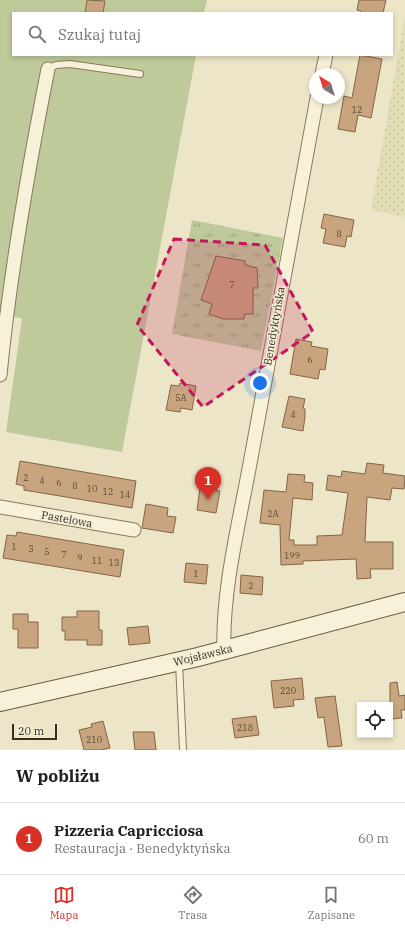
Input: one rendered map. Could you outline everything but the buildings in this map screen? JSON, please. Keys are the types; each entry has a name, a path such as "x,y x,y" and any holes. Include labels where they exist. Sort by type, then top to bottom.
{"street":[{"path":"323,68 326,56"},
{"path":"0,375 5,319 32,149 48,69"},
{"name":"Benedyktyńska","path":"224,650 224,633 231,572 275,319 316,104"},
{"name":"Pastelowa","path":"0,507 134,530"},
{"name":"Wojsławska","path":"0,702 224,650 405,602"}],"lane":[{"path":"48,69 56,65 70,64 140,74"},
{"path":"179,661 183,750"}],"highlighted area":[{"path":"174,239 265,245 313,332 203,407 137,325"}],"shaded area":[{"path":"405,15 405,217 371,210"}],"green space":[{"path":"0,0 207,0 204,12 12,12 12,56 196,56 122,452 6,432 22,318 0,316"},
{"path":"192,220 283,238 261,351 172,334"}],"place":[{"name":"Pizzeria Capricciosa","path":"208,500"}]}
